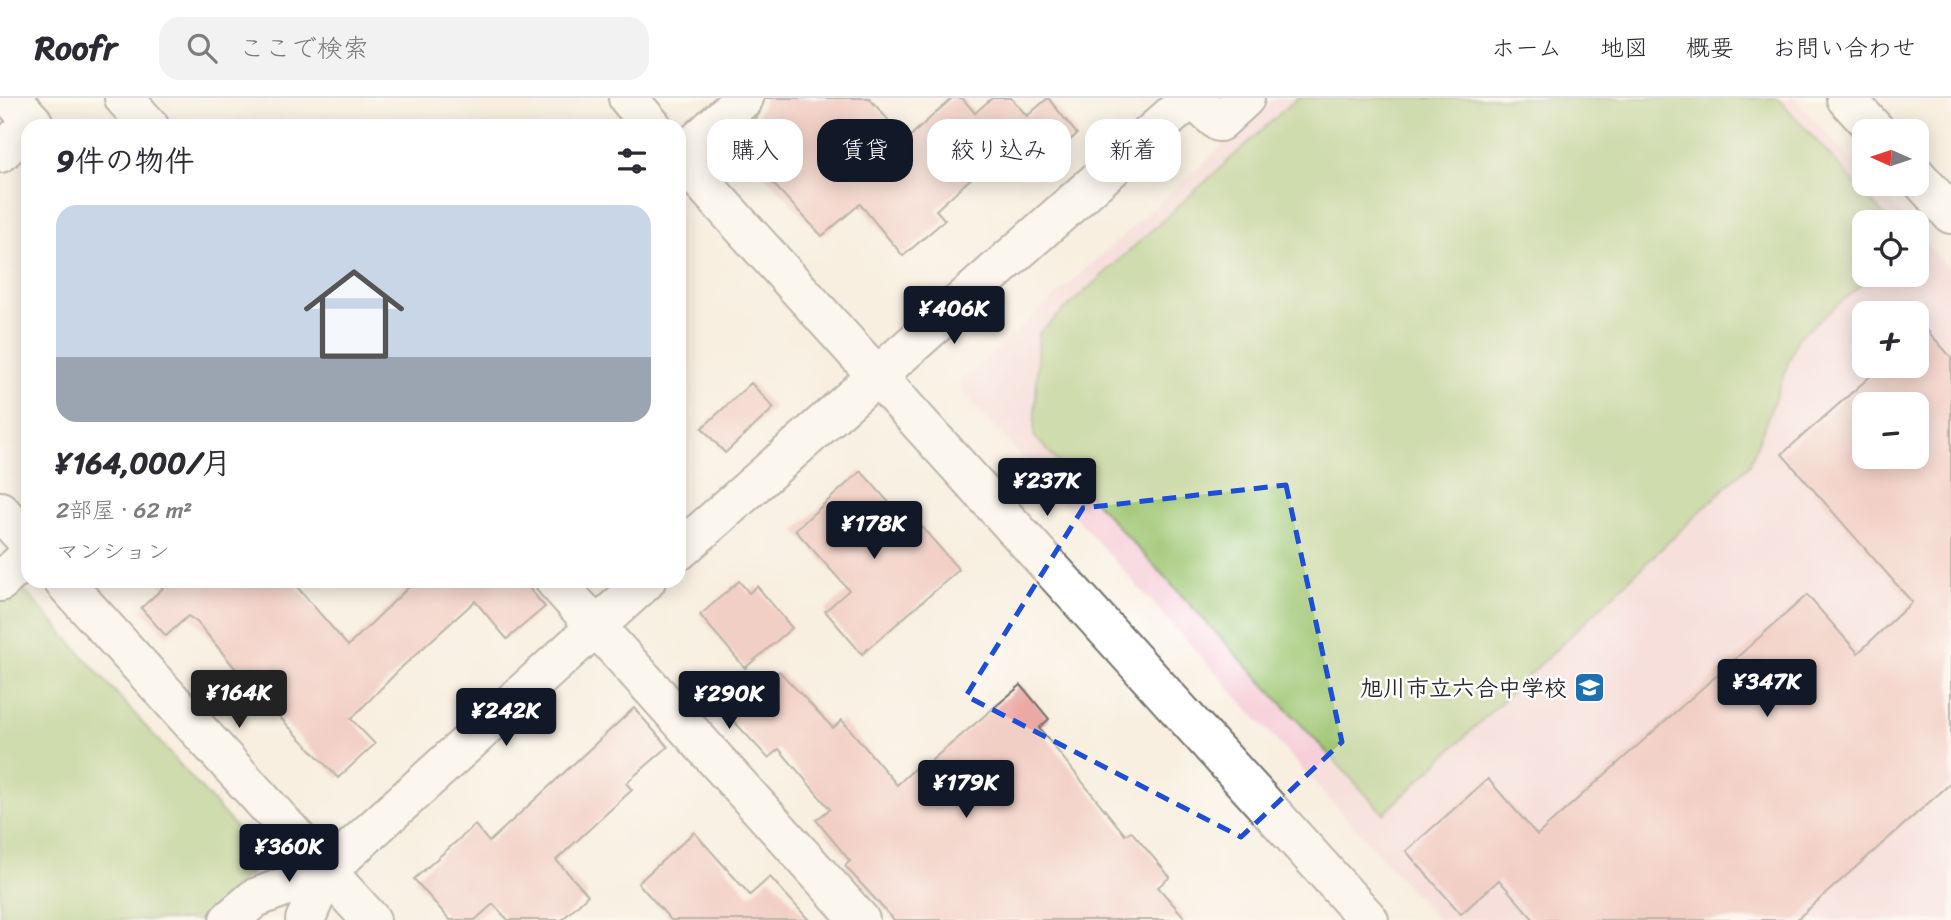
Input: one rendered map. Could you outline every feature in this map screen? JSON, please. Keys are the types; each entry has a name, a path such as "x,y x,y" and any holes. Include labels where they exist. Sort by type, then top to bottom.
{"street":[{"path":"11,98 30,119"},
{"path":"124,98 143,119"},
{"path":"628,98 646,119"},
{"path":"686,151 744,98"},
{"path":"686,545 1191,98 1219,122 1245,98"},
{"path":"1846,98 1866,119"},
{"path":"0,153 21,133"},
{"path":"686,165 1369,920"},
{"path":"1929,189 1951,214"},
{"path":"0,511 21,534"},
{"path":"0,582 21,562"},
{"path":"69,588 371,920"},
{"path":"561,588 860,920"},
{"path":"229,920 255,898 327,871 638,588"},
{"path":"305,920 327,871"}],"highlighted area":[{"path":"1286,485 1342,742 1241,837 966,696 1083,508"}],"shaded area":[{"name":"旭川市立六合中学校","path":"1276,98 1794,98 1852,162 1852,196 1883,196 1896,210 1852,210 1852,287 1929,287 1929,247 1951,271 1951,920 1438,920 961,390 961,381"}],"green space":[{"name":"旭川市立六合中学校","path":"1297,98 1778,98 1852,180 1852,196 1867,196 1879,210 1852,210 1852,287 1859,287 1798,338 1750,464 1384,814 1034,436 1039,333"},
{"path":"19,584 265,860 199,920 0,920 0,601"}],"building":[{"path":"765,98 869,98 888,119 817,119 817,182 913,182 913,134 927,121 927,182 967,182 936,210 945,220 903,256 860,204 822,236 771,182 803,182 803,119 755,119"},
{"path":"952,98 962,98 975,113 992,98 1011,98 1027,116 1048,98 1065,119 929,119"},
{"path":"1071,127 1077,134 1071,139"},
{"path":"1929,332 1951,357 1951,783 1796,920 1534,920 1499,880 1461,914 1406,851 1488,779 1537,835 1807,595 1858,653 1912,602 1782,454 1852,392 1852,469 1929,469 1929,392 1852,392 1868,378 1929,378"},
{"path":"751,383 774,408 725,453 702,428"},
{"path":"861,471 916,533 922,527 959,570 862,654 825,611 849,590 795,530"},
{"path":"739,581 749,593 757,586 792,628 745,668 700,615"},
{"path":"163,588 298,588 348,646 408,588 529,588 545,607 507,639 475,601 402,667 351,719 375,744 338,778 249,685 197,622 188,616 166,636 141,608"},
{"path":"779,671 833,728 842,720 897,785 923,761 926,765 1021,685 1049,719 1039,728 1125,835 1131,831 1170,877 1158,887 1187,920 894,920 845,866 850,861 816,820 830,809 779,749 768,758 729,716"},
{"path":"634,708 668,747 626,783 632,790 556,860 588,895 562,920 508,920 493,904 475,920 450,920 414,879 475,825 489,842"},
{"path":"694,832 750,895 770,877 809,920 671,920 638,883"}],"place":[{"name":"旭川市立六合中学校","path":"1590,688"}]}
